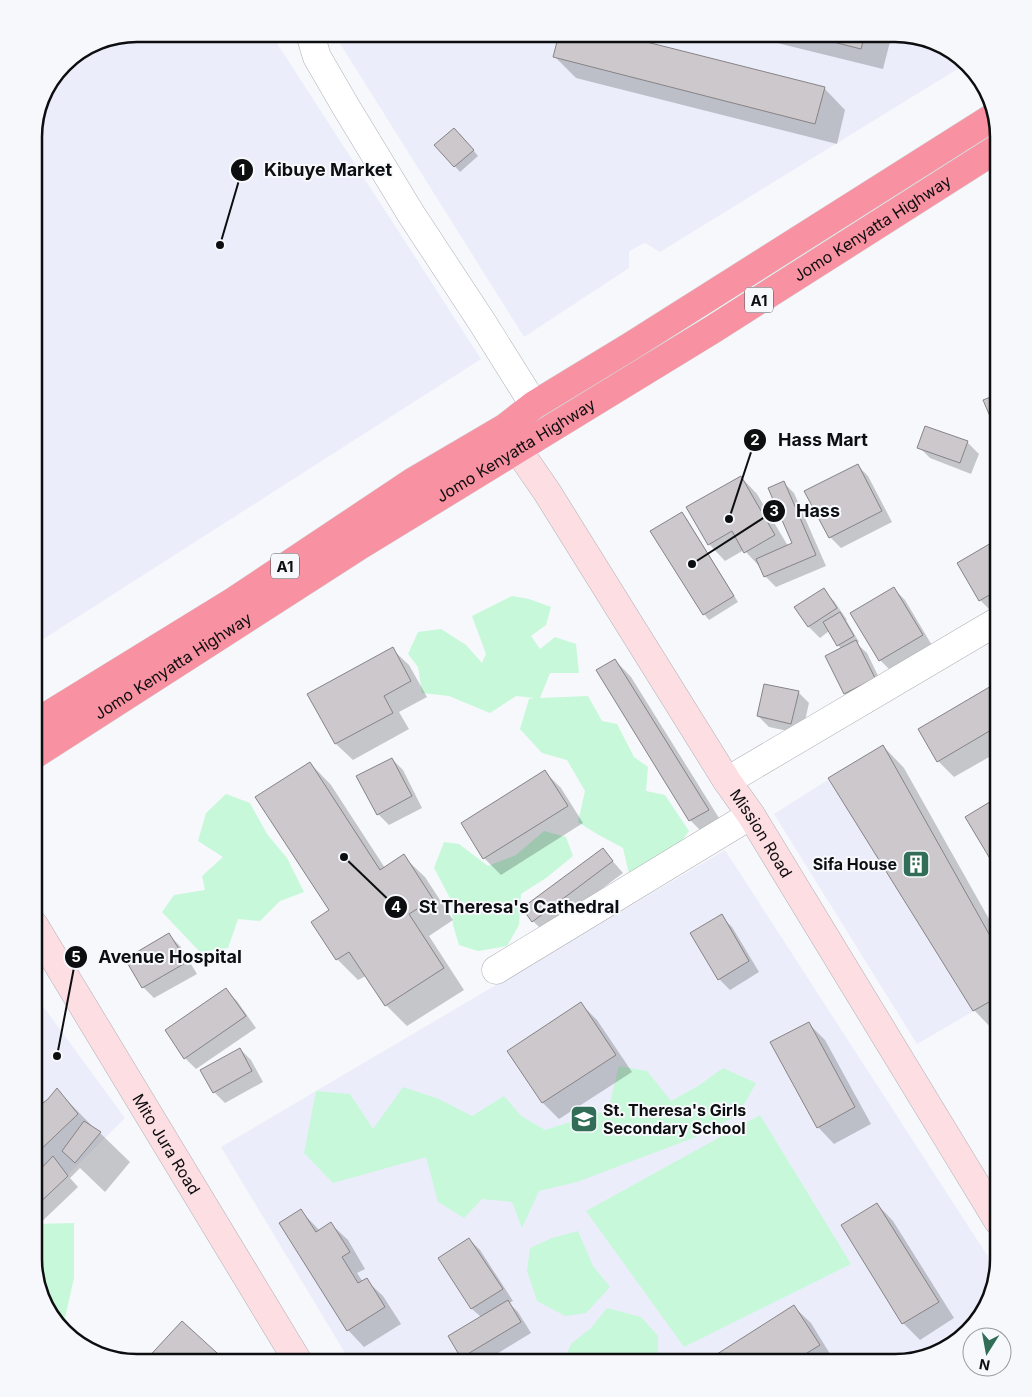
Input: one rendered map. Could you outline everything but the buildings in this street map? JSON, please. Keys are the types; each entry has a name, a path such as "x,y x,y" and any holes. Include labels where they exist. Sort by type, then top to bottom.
{"highway":[{"name":"Jomo Kenyatta Highway","path":"42,750 359,546 512,438 534,405 631,346 988,120"},
{"name":"Jomo Kenyatta Highway","path":"42,719 234,601 414,481 512,438 712,330 990,153"}],"street":[{"path":"313,43 317,57 411,214 534,405"},
{"name":"Mission Road","path":"512,438 751,815 990,1208"},
{"path":"728,781 990,626"},
{"path":"496,970 751,815"},
{"name":"Mito Jura Road","path":"42,939 294,1354"}],"shaded area":[{"path":"131,43 277,43 481,359 43,640 43,131 44,119 55,90 75,66 90,55 119,44"},
{"path":"340,43 901,43 913,44 937,52 959,68 660,252 645,243 629,251 629,268 524,337"},
{"path":"883,745 990,936 990,1002 917,1044 774,814"},
{"name":"St. Theresa's Girls Secondary School","path":"725,850 990,1260 989,1272 982,1296 977,1307 962,1327 937,1345 907,1354 346,1354 221,1147"},
{"path":"42,1005 125,1118 42,1200"}],"green space":[{"path":"512,596 529,599 551,607 546,625 531,636 540,649 555,637 576,644 579,673 550,673 540,698 588,696 602,721 617,724 634,757 648,767 646,791 665,795 689,831 675,850 629,874 623,848 578,822 585,791 567,760 542,753 520,729 529,699 534,698 516,696 490,713 449,696 422,693 418,667 408,654 418,632 441,629 466,645 482,663 486,654 472,616"},
{"path":"226,794 250,803 267,834 287,858 304,892 280,901 260,921 238,919 228,948 200,952 162,912 174,895 205,890 202,876 223,857 198,841 206,813"},
{"path":"544,831 566,837 573,856 546,878 521,894 519,925 507,946 478,951 459,945 453,925 451,900 434,868 444,842 459,844 488,866 516,855"},
{"path":"619,1066 647,1071 671,1101 698,1086 723,1068 756,1083 738,1115 696,1137 577,1182 539,1191 522,1228 512,1202 482,1199 464,1218 438,1202 426,1157 333,1183 304,1153 316,1091 350,1094 373,1129 403,1087 439,1099 472,1116 504,1096 521,1116 545,1130 608,1110"},
{"path":"760,1115 851,1264 684,1347 586,1211"},
{"path":"74,1223 74,1278 65,1320 52,1302 44,1278 42,1224"},
{"path":"578,1231 593,1266 610,1287 586,1313 565,1316 537,1301 527,1271 530,1248 552,1238"},
{"path":"607,1308 641,1317 658,1336 658,1354 566,1354 572,1343 591,1328"}],"place":[{"name":"Kibuye Market","path":"220,245"},
{"name":"Hass Mart","path":"729,519"},
{"name":"Hass","path":"692,564"},
{"name":"St Theresa's Cathedral","path":"344,857"},
{"name":"Sifa House","path":"916,864"},
{"name":"Avenue Hospital","path":"57,1056"},
{"name":"St. Theresa's Girls Secondary School","path":"584,1119"}]}
